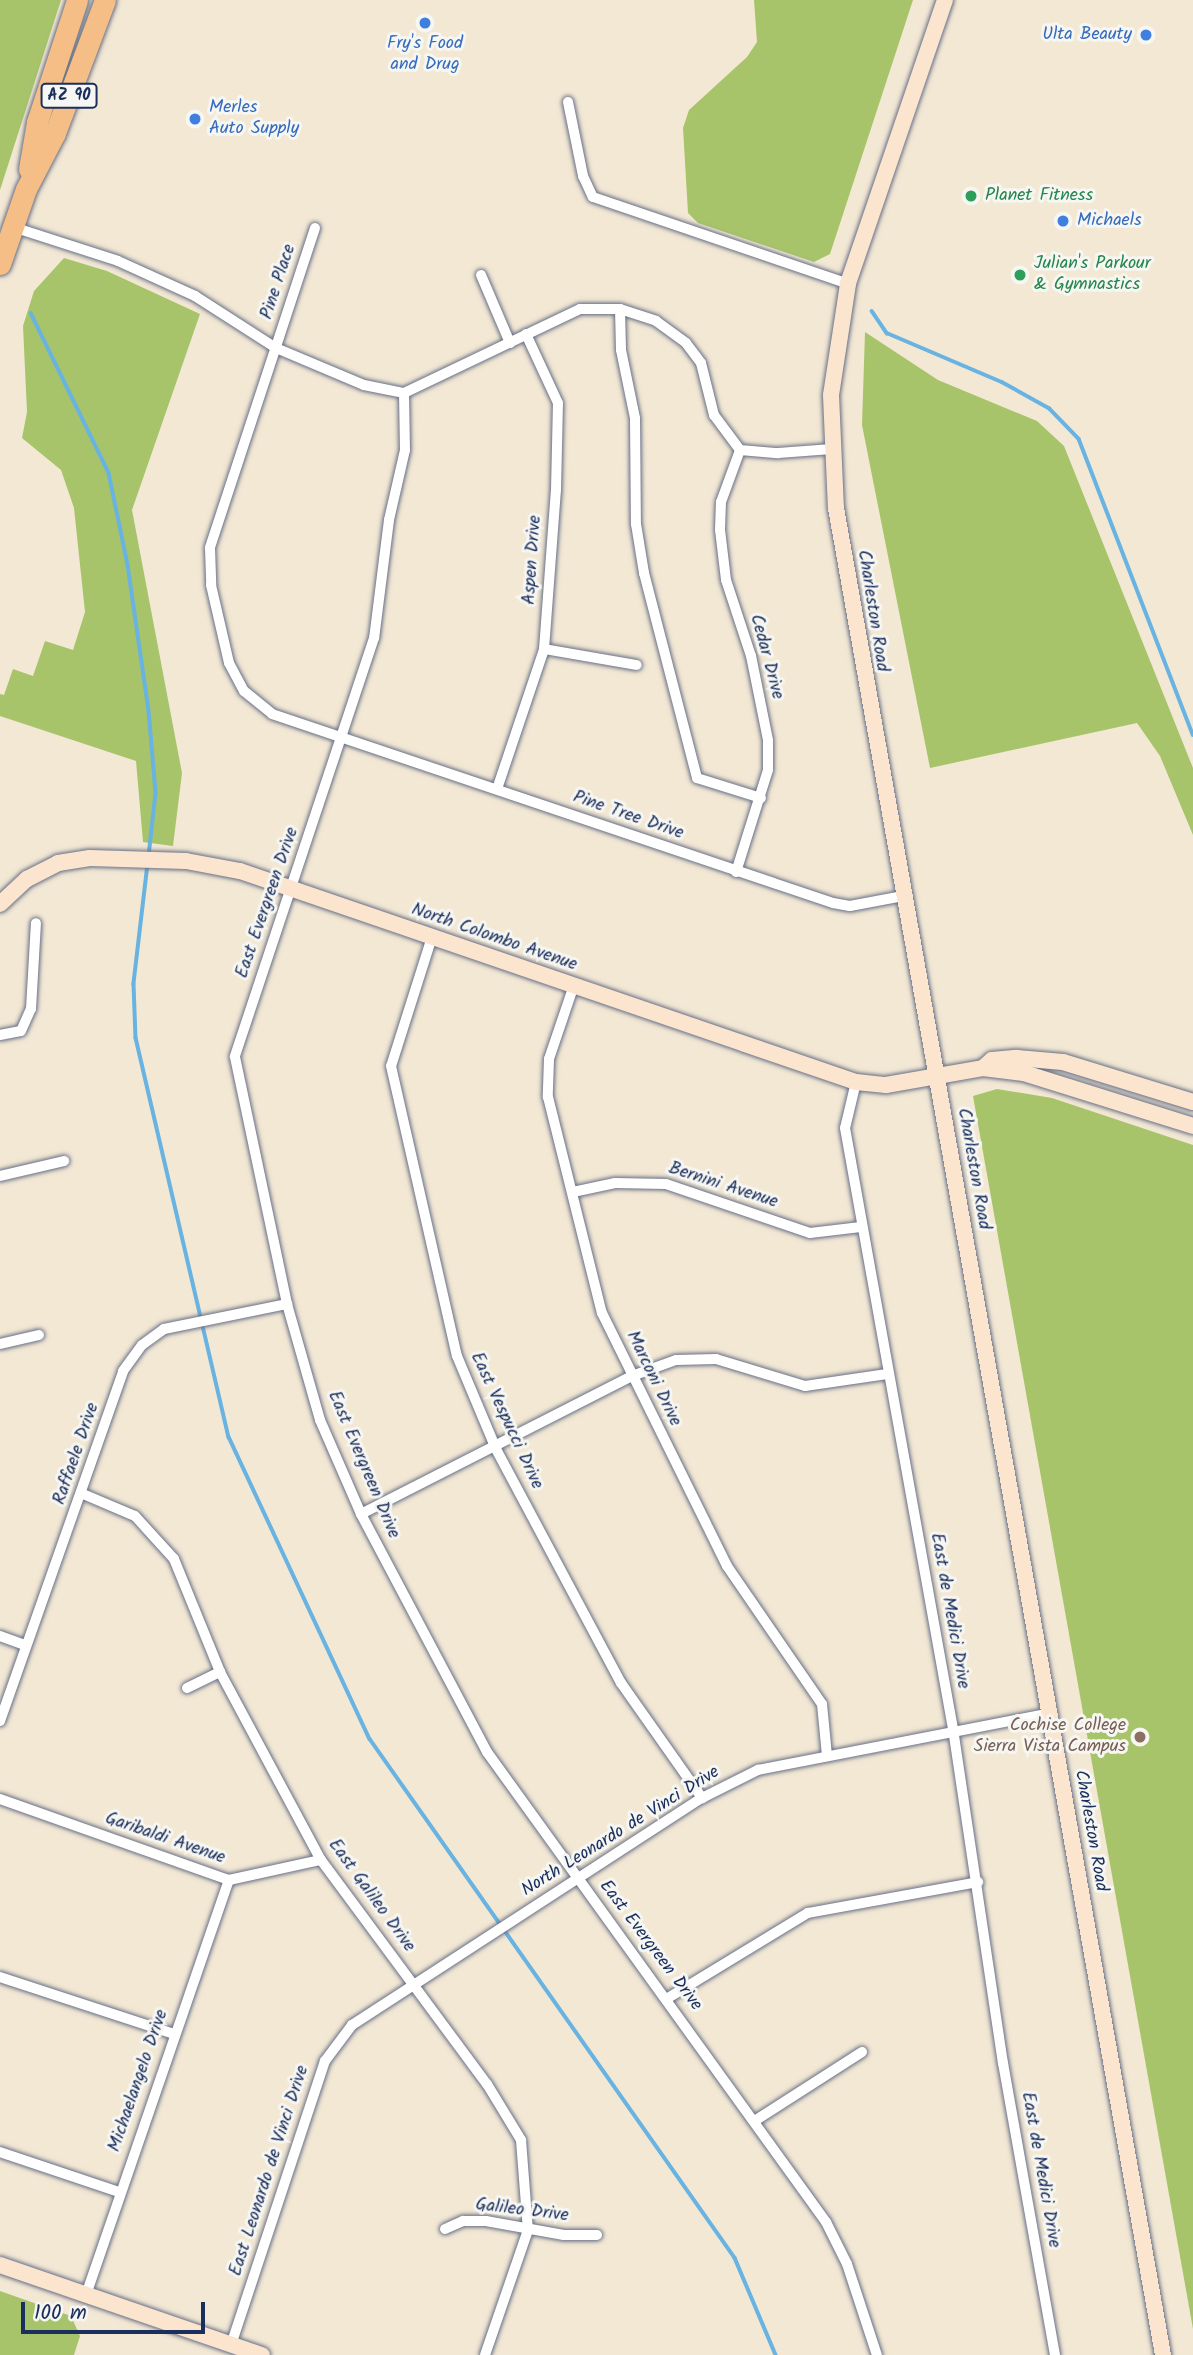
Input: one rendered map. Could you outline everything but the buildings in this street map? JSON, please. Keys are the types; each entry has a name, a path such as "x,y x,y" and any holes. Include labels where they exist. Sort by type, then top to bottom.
{"highway":[{"name":"AZ 90","path":"26,189 37,122 77,0"},
{"name":"AZ 90","path":"0,264 26,189 55,133 105,0"}],"main road":[{"name":"Charleston Road","path":"945,0 848,284 836,337 832,449 850,595 1163,2355"},
{"name":"North Colombo Avenue","path":"0,904 27,879 58,863 90,858 186,861 240,871 856,1082 886,1085 983,1068 1043,1076 1193,1126"},
{"name":"North Colombo Avenue","path":"983,1068 992,1060 1017,1058 1063,1062 1193,1102"},
{"path":"0,2265 262,2355"}],"street":[{"path":"568,102 583,176 593,197 848,284"},
{"path":"13,227 118,261 195,296 276,348 365,385 404,393 580,309 620,309 656,321 686,343 701,363 714,415 740,450 778,453 832,449"},
{"name":"Pine Place","path":"276,348 315,228"},
{"path":"481,275 510,344"},
{"path":"620,309 621,350 635,418 636,524 642,561 697,778 761,798"},
{"name":"Aspen Drive","path":"497,789 544,649 558,403 526,334"},
{"name":"Pine Tree Drive","path":"276,348 210,548 211,585 229,663 244,691 272,714 736,872 841,905 903,896"},
{"name":"East Evergreen Drive","path":"404,393 405,450 389,520 374,638 235,1057 287,1304 320,1420 361,1514 487,1752 576,1878 668,1998 756,2120 825,2222 847,2264 877,2355"},
{"name":"Cedar Drive","path":"736,872 768,770 768,740 751,656 726,580 720,530 721,502 740,450"},
{"path":"544,649 637,665"},
{"path":"0,1035 21,1031 31,1009 36,923"},
{"name":"East Vespucci Drive","path":"432,937 395,1044 393,1084 457,1356 496,1449 621,1683 702,1798"},
{"name":"Marconi Drive","path":"574,985 547,1076 548,1097 602,1313 727,1566 822,1704 827,1756"},
{"name":"East de Medici Drive","path":"856,1082 845,1128 953,1730 978,1881 1003,2063 1055,2355"},
{"path":"0,1176 64,1161"},
{"name":"Bernini Avenue","path":"573,1192 615,1183 666,1184 810,1233 861,1227"},
{"name":"Raffaele Drive","path":"0,1721 25,1645 83,1494 123,1371 142,1345 164,1329 287,1304"},
{"path":"0,1344 38,1335"},
{"path":"361,1514 496,1449 632,1376 695,1356 805,1387 887,1374"},
{"name":"East Galileo Drive","path":"83,1494 135,1516 173,1559 220,1672 321,1860 487,2084 521,2140 528,2230 485,2355"},
{"path":"0,1636 25,1645"},
{"path":"187,1688 220,1672"},
{"name":"North Leonardo de Vinci Drive","path":"500,1928 702,1798 758,1770 1050,1713"},
{"name":"Garibaldi Avenue","path":"0,1800 229,1880 321,1860"},
{"name":"Michaelangelo Drive","path":"86,2295 119,2192 229,1880"},
{"path":"668,1998 808,1913 978,1881"},
{"name":"East Leonardo de Vinci Drive","path":"231,2345 325,2061 352,2025 500,1928"},
{"path":"0,1977 174,2034"},
{"path":"756,2120 862,2052"},
{"path":"0,2152 119,2192"},
{"name":"Galileo Drive","path":"445,2229 463,2221 528,2230 597,2235"}],"green space":[{"path":"0,0 61,0 0,190"},
{"path":"754,0 913,0 830,254 814,262 698,223 688,213 683,128 689,110 747,57 757,42"},
{"path":"64,258 107,271 200,314 132,510 182,773 173,846 143,842 136,761 0,716 0,694 4,695 13,669 33,676 45,641 73,650 85,612 74,508 61,470 22,438 27,412 23,326 34,291"},
{"path":"865,332 938,380 1037,421 1064,446 1193,768 1193,835 1160,756 1137,723 930,768 862,425"},
{"name":"Cochise College Sierra Vista Campus","path":"997,1089 1052,1098 1193,1145 1193,2329 973,1096"},
{"path":"0,2291 71,2316 80,2336 74,2355 0,2355"}],"waterway":[{"path":"872,311 887,333 1002,382 1049,408 1079,439 1193,735"},
{"path":"31,313 109,473 128,565 149,711 156,793 149,856"},
{"path":"148,864 134,984 136,1038 229,1437 370,1739 735,2258 776,2355"}],"place":[{"name":"Fry's Food and Drug","path":"425,23"},
{"name":"Ulta Beauty","path":"1146,35"},
{"name":"Merles Auto Supply","path":"195,119"},
{"name":"Planet Fitness","path":"971,196"},
{"name":"Michaels","path":"1063,221"},
{"name":"Julian's Parkour & Gymnastics","path":"1020,275"},
{"name":"Cochise College Sierra Vista Campus","path":"1140,1737"}]}
